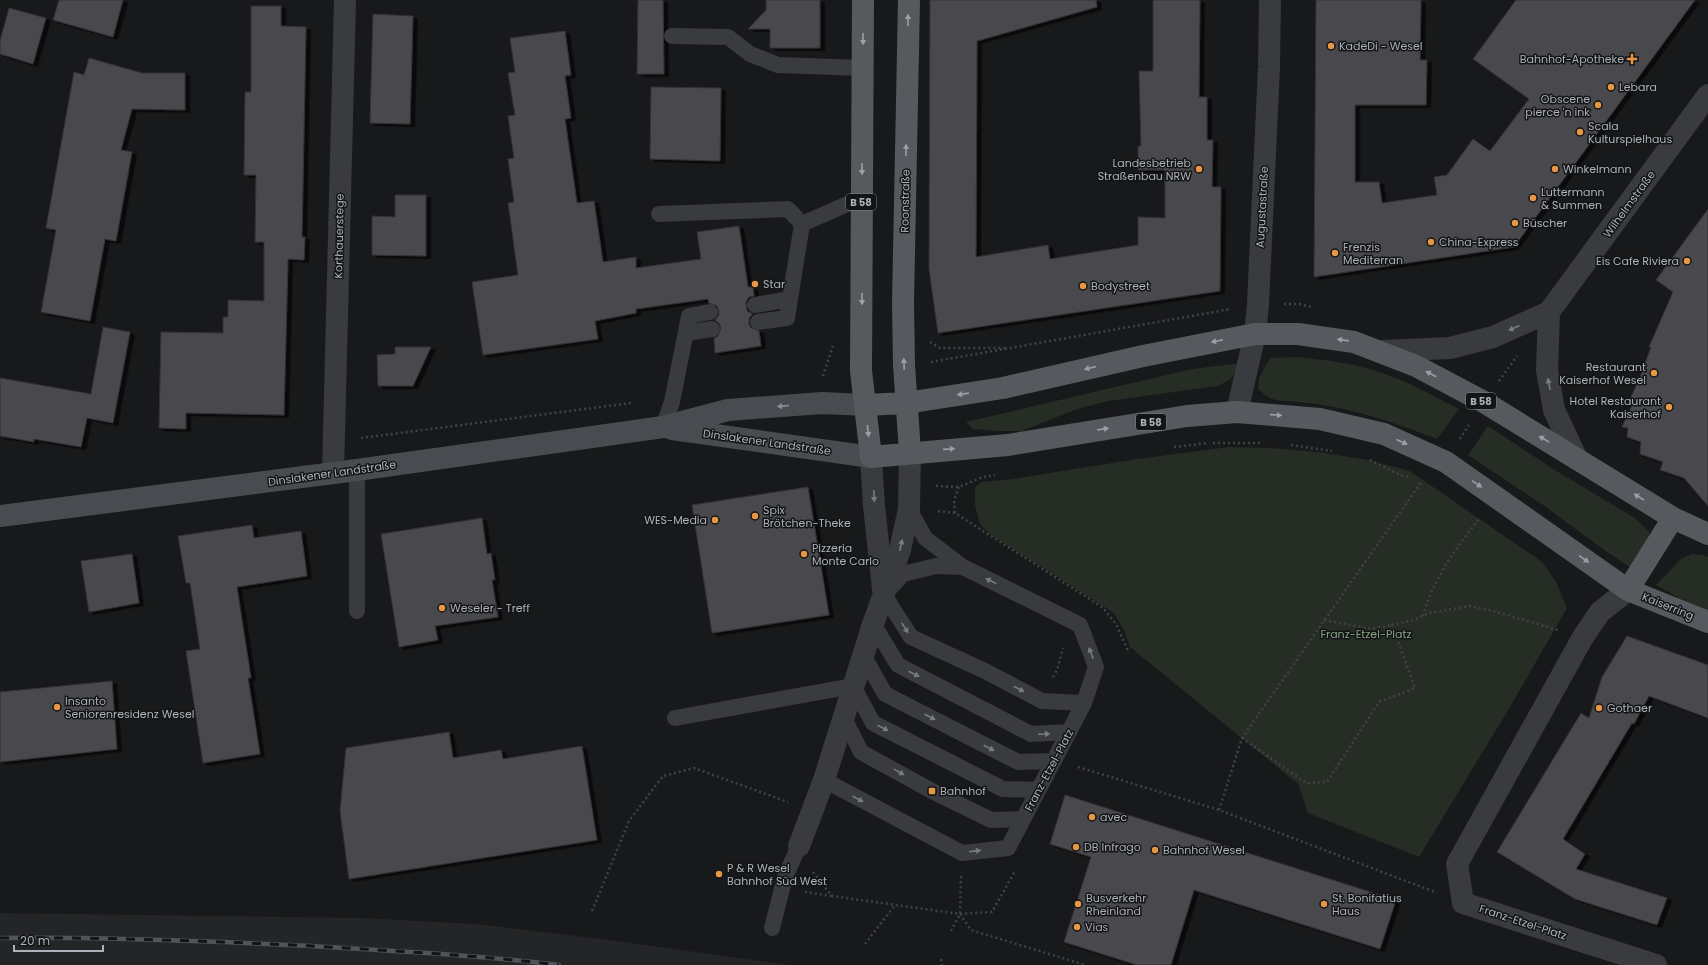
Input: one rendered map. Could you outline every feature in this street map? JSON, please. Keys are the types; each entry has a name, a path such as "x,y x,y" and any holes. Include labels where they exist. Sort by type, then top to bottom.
{"main road":[{"name":"B 58","path":"863,0 861,371 871,457 910,452 1008,445 1187,416 1237,412 1320,419 1384,434 1446,462 1628,590"},
{"name":"Roonstraße","path":"908,0 903,303 906,403 910,452"},
{"name":"B 58","path":"906,403 1003,388 1142,356 1255,334 1298,334 1354,342 1416,366 1484,402 1673,518 1708,534"},
{"name":"Dinslakener Landstraße","path":"0,516 357,470 663,427 728,410 822,403 866,405"},
{"path":"866,405 906,403"},
{"name":"Dinslakener Landstraße","path":"663,427 871,457"},
{"path":"1628,590 1673,518"},
{"name":"Kaiserring","path":"1628,590 1708,622"}],"street":[{"name":"Korthauerstege","path":"333,473 345,0"},
{"name":"Augustastraße","path":"1237,412 1255,334 1268,75 1270,0"},
{"name":"Wilhelmstraße","path":"1381,352 1450,348 1493,337 1549,312 1708,96"},
{"path":"1549,312 1547,370 1554,410 1577,459"},
{"name":"Franz-Etzel-Platz","path":"799,846 824,780 873,624 900,550 909,509 910,452"},
{"name":"Franz-Etzel-Platz","path":"871,457 874,506 884,595"},
{"path":"1463,903 1457,864 1583,637 1600,612 1628,590"},
{"name":"Franz-Etzel-Platz","path":"1463,903 1656,965"}],"lane":[{"path":"672,36 728,37 750,54 778,64 862,68"},
{"path":"802,224 861,198"},
{"path":"659,214 788,209 802,224"},
{"path":"758,322 787,318 802,224"},
{"path":"755,305 790,298"},
{"path":"663,427 672,402 690,316 710,312"},
{"path":"686,333 712,330"},
{"path":"357,470 357,611"},
{"name":"Franz-Etzel-Platz","path":"909,509 925,538 963,567 1080,625 1096,667 1084,703 1008,848 962,853"},
{"name":"Franz-Etzel-Platz","path":"884,595 903,574 936,566 963,567"},
{"path":"884,595 911,637 985,671 1042,701 1084,703"},
{"path":"873,624 898,665 1031,734 1069,732"},
{"path":"863,655 886,694 1018,762 1054,761"},
{"path":"675,718 854,686 873,723 1003,789 1038,790"},
{"path":"844,718 861,752 932,791 991,820 1023,819"},
{"path":"824,780 962,853"},
{"path":"772,928 785,877 799,846"}],"path":[{"path":"1166,448 1213,443 1264,443"},
{"path":"1284,445 1336,452"},
{"path":"1219,810 1242,738 1423,480 1400,475 1363,458"},
{"path":"955,513 954,500 959,487 983,477 998,474"},
{"path":"1423,616 1428,600 1445,567 1494,496"},
{"path":"909,509 955,513 1102,607 1116,624 1128,653"},
{"path":"1324,620 1372,629 1412,621 1429,613 1470,606 1493,611 1583,637"},
{"path":"1242,738 1306,783 1327,782 1378,702 1415,688 1392,625"},
{"path":"1079,767 1219,810 1463,903"},
{"path":"592,911 629,822 662,776 694,768 791,803"},
{"path":"951,931 960,914 962,853"},
{"path":"865,944 895,904"},
{"path":"960,914 971,930 1086,965"},
{"path":"941,959 942,965"}],"shaded area":[{"path":"0,913 361,918 477,924 602,939 790,965 0,965"}],"green space":[{"path":"1297,357 1345,363 1384,373 1416,387 1459,409 1437,439 1403,426 1353,411 1318,404 1273,399 1268,397 1258,388 1259,378 1270,358"},
{"path":"1242,363 1231,379 1218,386 1108,401 1077,409 1022,431 973,429 966,422 1192,369"},
{"path":"1488,426 1555,470 1635,518 1649,532 1650,548 1630,567 1543,505 1468,455"},
{"name":"Franz-Etzel-Platz","path":"1229,447 1270,448 1319,452 1368,460 1410,471 1542,562 1556,582 1567,608 1510,707 1419,857 1308,813 1298,784 1130,647 1124,630 1114,613 991,535 980,524 975,505 975,487 982,482 1013,479 1137,459"},
{"path":"1692,554 1708,557 1708,614 1656,585 1681,559"}],"building":[{"path":"59,0 123,0 113,37 53,20"},
{"path":"638,0 663,0 664,74 637,74"},
{"path":"766,0 820,0 820,48 770,48 770,29 748,29 766,10"},
{"path":"930,0 1096,0 1097,7 977,41 976,257 1048,245 1050,259 1138,245 1138,217 1165,218 1165,170 1138,170 1138,146 1141,146 1139,71 1153,71 1153,0 1200,0 1199,97 1207,97 1207,140 1213,140 1212,187 1221,187 1220,291 938,333 929,269"},
{"path":"1316,0 1421,0 1420,60 1427,60 1426,105 1355,105 1355,182 1379,182 1382,203 1437,195 1434,177 1447,175 1473,139 1490,151 1529,99 1473,59 1516,0 1695,0 1514,247 1314,277"},
{"path":"251,6 281,6 281,26 306,27 302,237 305,237 304,260 288,259 284,415 186,413 186,429 159,428 161,332 223,333 223,317 228,317 228,300 264,301 264,242 255,242 256,175 244,175 245,92 251,92"},
{"path":"9,8 46,18 33,64 0,54 0,41"},
{"path":"373,14 413,16 410,124 370,123"},
{"path":"565,31 571,75 565,76 571,118 565,119 577,203 594,201 603,262 636,257 636,268 701,259 697,232 739,226 748,287 753,287 754,296 749,297 746,302 747,311 753,314 749,318 749,324 751,328 759,331 761,346 715,353 714,338 718,336 721,328 719,323 715,320 719,315 719,311 717,306 709,303 708,299 636,309 636,313 595,321 598,339 483,355 472,282 518,275 508,203 514,202 508,159 514,158 508,116 515,115 508,73 515,72 510,38"},
{"path":"89,58 142,73 185,73 185,110 132,109 121,150 132,152 116,241 105,239 90,321 41,312 56,230 46,228 74,72 84,75"},
{"path":"651,87 721,88 720,161 650,159"},
{"path":"395,195 426,195 426,256 372,255 372,216 395,217"},
{"name":"Hotel Restaurant Kaiserhof","path":"1708,209 1708,506 1684,478 1660,470 1663,462 1640,454 1641,442 1627,437 1628,428 1622,427 1634,401 1629,401 1639,380 1651,347 1649,347 1673,292 1656,280"},
{"path":"103,327 130,332 113,423 87,418 81,447 34,439 34,442 0,436 0,378 91,394"},
{"path":"395,347 431,347 413,386 378,386 377,355 395,354"},
{"path":"808,487 829,615 712,633 692,505"},
{"path":"482,518 487,554 491,553 495,580 492,580 498,617 435,626 438,640 399,647 381,534"},
{"path":"252,525 254,538 301,531 307,576 237,587 251,678 248,678 260,754 203,763 186,651 200,649 190,583 186,583 178,536"},
{"path":"132,554 139,603 89,612 81,561"},
{"path":"1627,636 1708,665 1708,718 1649,696 1634,724 1632,723 1563,839 1585,854 1576,869 1667,898 1657,925 1575,899 1497,852 1581,713 1589,718 1602,677"},
{"name":"Insanto Seniorenresidenz Wesel","path":"112,681 117,749 0,762 0,692"},
{"path":"449,732 453,758 501,750 503,759 582,746 597,840 349,879 340,811 346,748"},
{"path":"1065,795 1396,900 1380,949 1194,890 1171,965 1137,965 1064,942 1091,857 1050,844"}],"railway":[{"path":"0,938 78,938 234,942 466,956 559,965"}],"place":[{"name":"KadeDi - Wesel","path":"1331,46"},
{"name":"Bahnhof-Apotheke","path":"1632,59"},
{"name":"Lebara","path":"1611,87"},
{"name":"Obscene pierce 'n ink","path":"1598,105"},
{"name":"Scala Kulturspielhaus","path":"1580,132"},
{"name":"Landesbetrieb Straßenbau NRW","path":"1199,169"},
{"name":"Winkelmann","path":"1555,169"},
{"name":"Luttermann & Summen","path":"1533,198"},
{"name":"Büscher","path":"1515,223"},
{"name":"China-Express","path":"1431,242"},
{"name":"Frenzis Mediterran","path":"1335,253"},
{"name":"Eis Cafe Riviera","path":"1687,261"},
{"name":"Star","path":"755,284"},
{"name":"Bodystreet","path":"1083,286"},
{"name":"Restaurant Kaiserhof Wesel","path":"1654,373"},
{"name":"Hotel Restaurant Kaiserhof","path":"1669,407"},
{"name":"Spix Brötchen-Theke","path":"755,516"},
{"name":"WES-Media","path":"715,520"},
{"name":"Pizzeria Monte Carlo","path":"804,554"},
{"name":"Weseler - Treff","path":"442,608"},
{"name":"Insanto Seniorenresidenz Wesel","path":"57,707"},
{"name":"Gothaer","path":"1599,708"},
{"name":"Bahnhof","path":"932,791"},
{"name":"avec","path":"1092,817"},
{"name":"DB Infrago","path":"1076,847"},
{"name":"Bahnhof Wesel","path":"1155,850"},
{"name":"P & R Wesel Bahnhof Süd West","path":"719,874"},
{"name":"Busverkehr Rheinland","path":"1078,904"},
{"name":"St. Bonifatius Haus","path":"1324,904"},
{"name":"Vias","path":"1077,927"}]}
